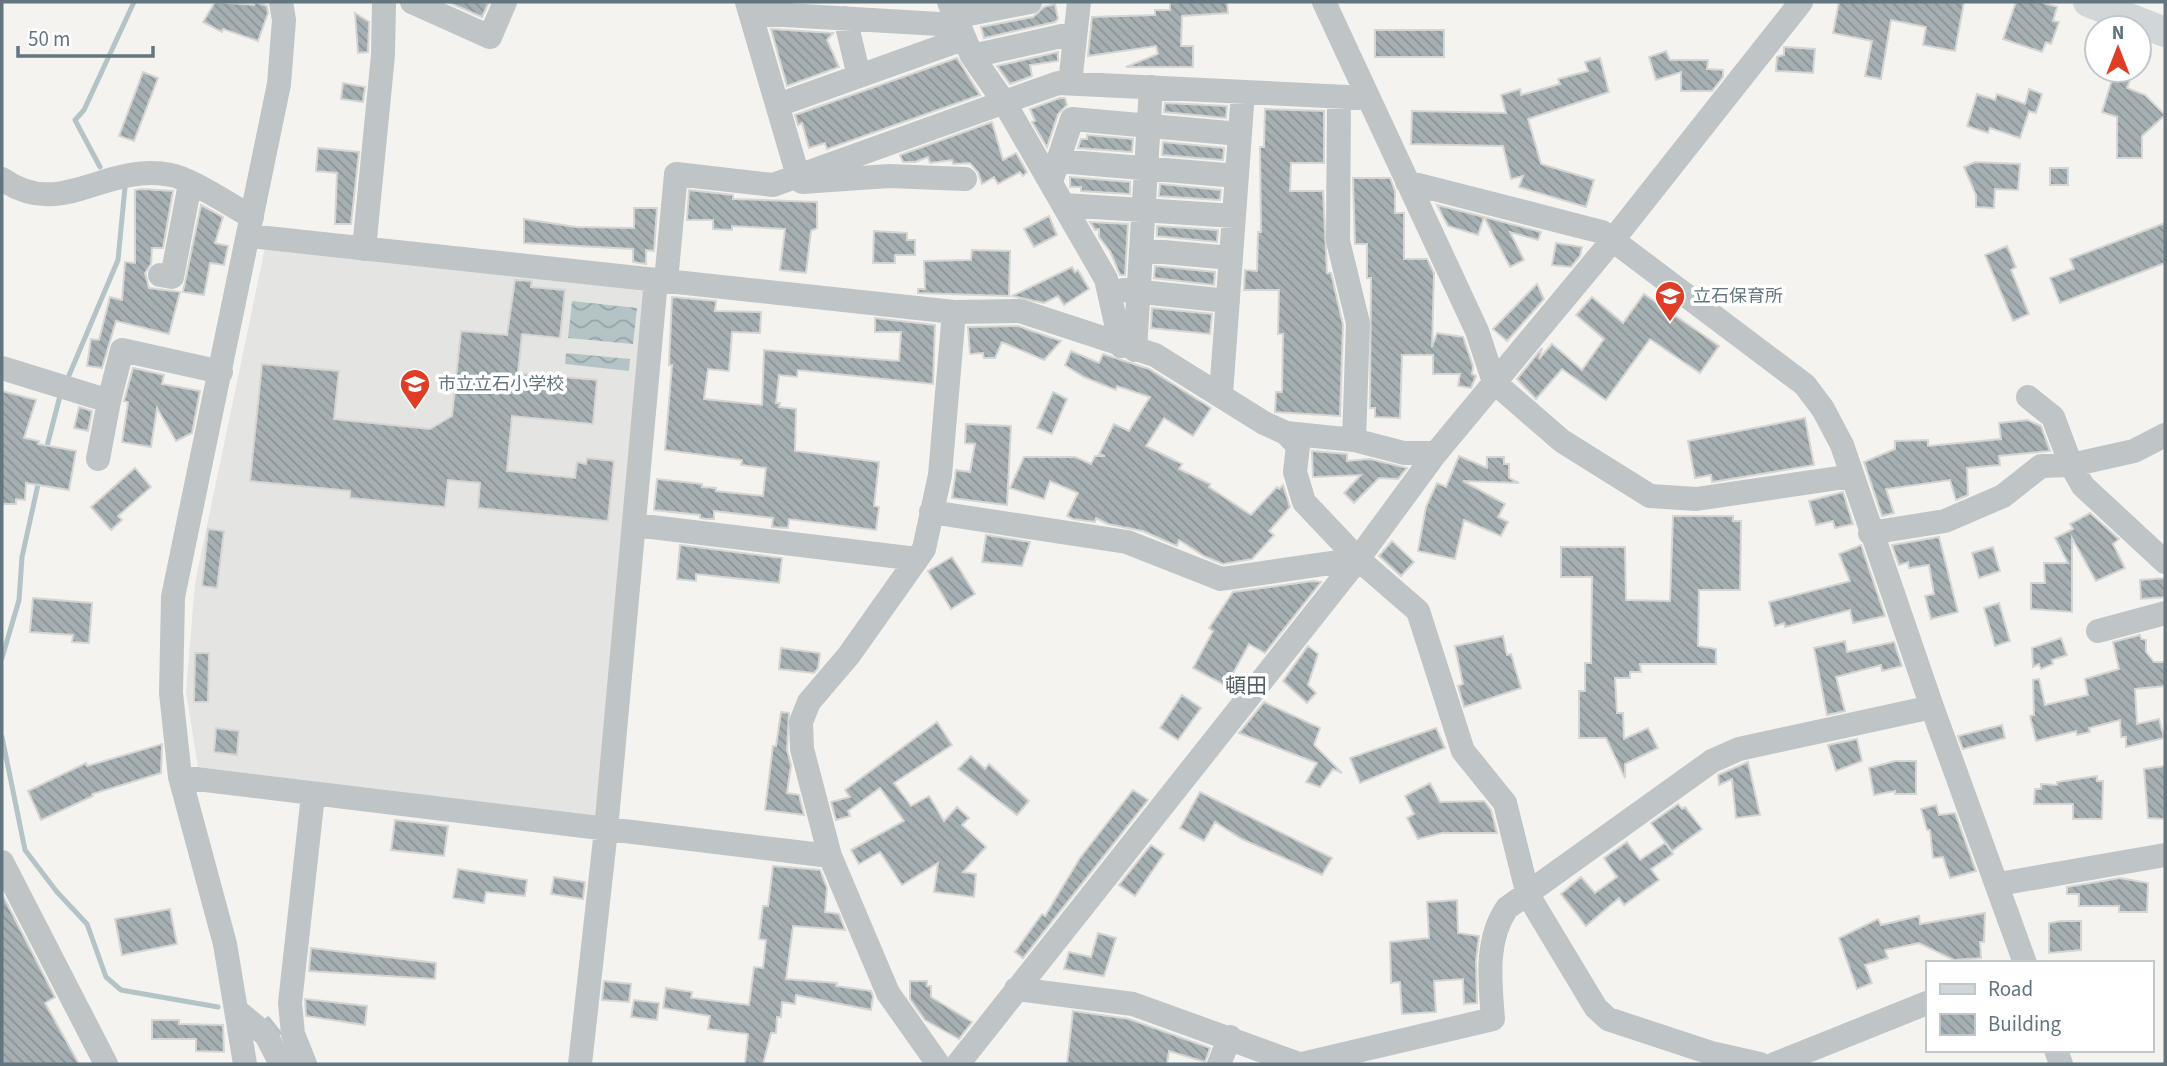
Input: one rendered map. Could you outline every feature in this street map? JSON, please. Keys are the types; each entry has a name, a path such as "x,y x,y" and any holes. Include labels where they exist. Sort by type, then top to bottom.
{"main road":[{"path":"2088,2 2165,32"}],"street":[{"path":"245,1064 225,944 180,777 171,694 173,597 279,84 284,20 281,2"},
{"path":"364,248 383,55 384,2"},
{"path":"412,2 490,37 505,2"},
{"path":"778,105 859,76 959,27 1030,2"},
{"path":"1070,83 1079,2"},
{"path":"1324,2 1477,331 1494,382 1562,441 1650,496 1696,499 1852,476"},
{"path":"958,1064 1358,559 1436,453 1612,241 1801,2"},
{"path":"791,180 778,105 749,7 845,18 1075,33"},
{"path":"845,18 859,76"},
{"path":"959,27 1004,102 1054,171 1064,205 1106,279 1128,348"},
{"path":"791,180 1058,83 1368,98"},
{"path":"1128,348 1139,292 1151,87"},
{"path":"1221,394 1243,92"},
{"path":"1339,97 1338,241 1358,323 1354,440"},
{"path":"1054,171 1072,119 1240,134"},
{"path":"1054,171 1146,168 1237,176"},
{"path":"2,179 33,195 52,197 128,173 173,175 251,227 364,248 954,313 1020,311 1155,355 1264,423 1286,433 1354,440 1404,453 1436,453"},
{"path":"580,1064 661,280 676,174 750,184 889,176 965,179"},
{"path":"1407,182 1602,232 1805,386 1823,409 1842,445 1870,533 1999,884 2024,961"},
{"path":"160,275 172,277 190,184"},
{"path":"1064,205 1234,216"},
{"path":"1141,250 1231,258"},
{"path":"1108,288 1228,301"},
{"path":"938,1064 888,993 830,856 802,748 801,722 809,702 849,655 924,549 940,475 954,313"},
{"path":"98,459 122,350 220,372"},
{"path":"2,368 109,401"},
{"path":"2028,397 2053,417 2071,465 2083,486 2165,562"},
{"path":"1286,433 1298,446 1295,472 1304,502 1358,559 1418,611 1463,751 1505,803 1528,895 1596,1008 1608,1019 1711,1053 1760,1064"},
{"path":"1870,533 1945,521 2003,496 2041,466 2071,465 2134,451 2165,435"},
{"path":"931,512 1127,542 1222,579 1358,559"},
{"path":"635,524 917,559"},
{"path":"2098,631 2165,613"},
{"path":"1016,989 1133,1004 1300,1064 1493,1019 1490,972 1495,926 1507,908 1713,761 1739,748 1932,707"},
{"path":"180,777 830,856"},
{"path":"305,1064 293,1034 290,1003 313,795"},
{"path":"1999,884 2165,855"},
{"path":"2,862 106,1064"},
{"path":"1775,1064 1926,1003"},
{"path":"236,1010 266,1035 281,1064"},
{"path":"1219,1064 1230,1037"}],"shaded area":[{"path":"266,243 653,283 603,817 198,767 186,692 195,583"}],"water":[{"path":"572,301 637,308 633,344 568,338"},
{"path":"566,353 630,359 629,371 565,364"}],"building":[{"path":"215,2 254,5 255,2 267,6 268,13 258,41 223,29 222,32 203,22"},
{"path":"448,2 483,2 488,4 482,17"},
{"path":"1170,2 1227,2 1228,13 1182,16 1181,46 1193,46 1193,67 1126,67 1158,54 1156,46 1088,56 1092,17 1155,15 1155,10 1170,10"},
{"path":"1839,2 1964,2 1955,51 1923,45 1926,27 1891,20 1881,79 1865,76 1872,41 1833,33"},
{"path":"2016,2 2041,2 2057,7 2053,21 2059,22 2051,44 2046,42 2042,52 2003,39"},
{"path":"1055,4 1058,19 1055,22 984,38 981,27 1033,17 1044,7"},
{"path":"355,13 369,22 368,52 358,53"},
{"path":"771,29 833,33 827,40 839,67 787,86"},
{"path":"1375,30 1444,30 1444,57 1375,57"},
{"path":"1784,47 1815,49 1813,73 1776,71 1777,57 1784,55"},
{"path":"1666,51 1670,60 1708,60 1707,69 1723,70 1723,77 1712,91 1681,91 1681,72 1656,80 1649,57"},
{"path":"1058,52 1058,61 1030,65 1032,76 1010,84 997,66"},
{"path":"957,58 980,95 827,149 825,143 809,148 802,123 798,125 795,115"},
{"path":"1600,58 1609,92 1528,119 1541,164 1594,180 1586,207 1519,187 1523,176 1511,179 1503,146 1411,144 1412,111 1506,113 1501,95 1520,89 1521,95 1560,84 1558,79 1588,71 1585,62"},
{"path":"143,72 158,78 134,141 119,136"},
{"path":"343,83 365,87 363,102 341,99"},
{"path":"2111,84 2129,84 2127,88 2145,95 2165,115 2142,136 2142,158 2117,158 2117,117 2102,112"},
{"path":"2029,89 2042,94 2036,113 2029,111 2020,138 1990,128 1988,133 1967,126 1977,94 1995,100 1997,94 2025,104"},
{"path":"1065,98 1067,105 1058,114 1047,147 1032,122 1035,121 1030,109"},
{"path":"1165,103 1227,106 1226,118 1164,112"},
{"path":"1265,109 1324,111 1324,163 1291,163 1290,191 1323,191 1327,273 1331,273 1343,325 1340,416 1275,412 1276,392 1282,392 1283,334 1278,334 1279,290 1244,290 1245,270 1257,271 1258,232 1261,232 1260,147 1264,147"},
{"path":"992,122 1003,160 1016,153 1027,172 1023,176 1020,172 998,184 994,177 982,184 978,172 970,163 953,164 952,160 930,163 928,157 915,162 903,162 900,155"},
{"path":"1087,135 1133,139 1132,152 1078,148 1081,139 1087,139"},
{"path":"1163,142 1224,148 1223,160 1162,155"},
{"path":"318,148 359,152 351,224 335,224 337,173 316,171"},
{"path":"1975,162 2020,164 2018,190 1995,189 1994,208 1976,207 1976,195 1964,167"},
{"path":"2050,168 2068,168 2068,185 2050,185"},
{"path":"1070,177 1130,182 1130,194 1081,191 1081,187 1070,187"},
{"path":"1353,178 1390,178 1395,191 1395,213 1404,213 1404,259 1427,259 1434,273 1432,347 1437,333 1463,337 1473,366 1472,374 1476,376 1471,388 1458,386 1460,374 1433,374 1433,355 1402,355 1400,418 1375,417 1375,408 1370,408 1371,278 1367,278 1367,244 1355,244"},
{"path":"1160,184 1221,190 1220,200 1159,196"},
{"path":"135,190 173,191 163,248 152,248 151,264 145,273 149,288 180,292 169,334 116,321 102,368 87,366 91,339 99,340 110,297 122,300 125,262 135,263"},
{"path":"689,190 733,195 733,199 817,202 817,228 811,231 806,273 780,270 785,229 732,226 732,230 713,229 713,220 687,220"},
{"path":"201,205 223,217 215,243 228,246 224,265 210,263 204,295 183,292"},
{"path":"1437,205 1484,217 1478,235 1448,226"},
{"path":"634,208 657,208 654,251 646,250 646,264 633,262 633,249 524,243 524,219 576,227 634,228"},
{"path":"1049,216 1057,235 1034,247 1024,229"},
{"path":"1484,217 1541,232 1538,240 1510,232 1524,260 1510,267"},
{"path":"1090,222 1128,224 1125,275 1120,275 1110,251 1099,237 1099,229 1095,230"},
{"path":"2165,223 2165,263 2060,303 2050,278 2074,269 2070,259"},
{"path":"1157,226 1218,230 1217,242 1157,236"},
{"path":"874,231 907,233 907,240 915,240 915,255 895,255 895,263 873,263"},
{"path":"1556,243 1582,247 1580,256 1571,267 1552,265"},
{"path":"2007,246 2016,267 2011,270 2029,314 2013,321 1985,255"},
{"path":"972,250 1010,251 1009,296 918,293 918,289 925,289 924,261 971,260"},
{"path":"1155,266 1215,272 1214,285 1154,278"},
{"path":"1072,267 1075,272 1078,270 1089,289 1064,305 1058,296 1044,303 1012,296"},
{"path":"515,280 532,281 531,287 565,290 560,338 522,334 518,373 597,380 593,424 512,416 507,471 575,478 577,462 586,464 587,458 614,461 608,521 478,508 480,483 448,480 445,507 350,498 350,491 250,481 262,364 339,371 334,419 430,429 452,416 461,331 507,335"},
{"path":"1537,284 1544,299 1507,341 1493,329"},
{"path":"1644,294 1719,346 1700,373 1650,339 1606,400 1562,369 1536,399 1517,379 1542,348 1539,359 1552,344 1582,370 1604,339 1576,315 1592,297 1623,323"},
{"path":"672,297 716,301 715,311 761,312 760,333 732,332 729,371 708,369 704,399 762,405 764,350 899,361 901,332 875,332 875,318 935,325 933,384 798,370 797,377 779,375 776,403 780,403 779,407 796,409 795,451 879,462 874,506 879,507 876,530 789,519 788,528 772,527 773,518 714,511 714,519 707,519 700,518 700,515 654,510 657,479 702,484 702,487 716,488 716,491 763,496 766,468 741,465 742,460 665,450 672,365 669,365"},
{"path":"1152,308 1212,314 1210,334 1151,328"},
{"path":"1018,326 1061,341 1044,360 1002,342 995,358 984,358 983,353 970,354 968,327"},
{"path":"1071,351 1099,363 1103,354 1149,369 1211,408 1193,436 1164,418 1146,446 1182,464 1179,469 1210,484 1209,487 1251,515 1277,487 1279,489 1283,485 1290,507 1269,531 1274,535 1252,559 1223,564 1179,540 1177,546 1143,531 1108,524 1096,518 1095,522 1073,519 1067,516 1078,493 1050,481 1044,499 1010,488 1024,457 1075,457 1091,464 1095,456 1105,456 1099,454 1114,424 1129,431 1150,397 1117,386 1116,390 1084,377 1065,365"},
{"path":"133,368 164,375 162,384 200,391 192,433 176,441 157,408 151,447 122,442 128,402 124,401"},
{"path":"2,391 36,400 24,438 39,441 38,444 76,451 69,490 26,483 25,500 16,499 16,504 2,504"},
{"path":"1053,392 1067,399 1052,434 1037,428"},
{"path":"79,407 92,411 88,431 74,428"},
{"path":"1805,418 1814,465 1712,482 1711,475 1695,478 1688,441"},
{"path":"2027,420 2041,426 2050,451 1999,456 2000,465 1967,468 1968,495 1956,500 1950,480 1886,489 1894,513 1882,516 1864,462 1895,449 1895,441 1928,440 1928,446 2001,439 1999,423"},
{"path":"966,424 1011,426 1007,505 952,498 956,470 970,472 975,444 965,443"},
{"path":"1312,451 1347,454 1347,461 1370,459 1407,468 1398,479 1379,478 1354,503 1344,493 1361,475 1313,477"},
{"path":"1459,456 1487,468 1487,457 1504,457 1504,464 1509,464 1509,478 1519,483 1463,481 1505,504 1498,517 1508,522 1501,536 1464,520 1455,559 1418,551 1426,507 1437,483 1446,487"},
{"path":"135,468 151,487 118,516 122,520 111,530 91,507"},
{"path":"1843,492 1853,524 1835,528 1833,521 1816,525 1809,501"},
{"path":"2090,513 2119,539 2113,544 2125,568 2096,581 2072,538 2072,612 2031,609 2031,583 2045,583 2044,563 2068,563 2055,538 2073,529 2070,524"},
{"path":"1673,516 1733,516 1733,521 1741,521 1740,590 1699,590 1698,646 1716,649 1716,664 1640,664 1641,672 1630,672 1630,678 1615,678 1617,713 1623,713 1624,739 1648,728 1658,748 1625,764 1625,778 1606,738 1579,738 1579,691 1585,691 1585,663 1591,663 1592,577 1561,577 1561,547 1625,547 1626,600 1670,601"},
{"path":"208,529 224,531 217,588 202,586"},
{"path":"986,535 1030,542 1022,566 982,562"},
{"path":"1939,537 1958,612 1931,619 1925,596 1934,594 1929,565 1909,568 1908,562 1899,565 1892,545"},
{"path":"1392,541 1414,562 1401,576 1379,556"},
{"path":"680,545 782,558 779,583 696,574 696,581 677,579"},
{"path":"1861,545 1885,616 1853,623 1850,610 1785,627 1784,623 1775,626 1769,602 1850,581 1839,554"},
{"path":"1993,547 2000,571 1979,578 1972,553"},
{"path":"952,557 975,594 951,609 928,571"},
{"path":"2165,578 2165,597 2141,599 2140,580"},
{"path":"1321,582 1265,653 1249,644 1226,686 1193,668 1213,631 1209,628 1233,592"},
{"path":"33,598 92,603 89,643 72,642 73,635 30,632"},
{"path":"1999,603 2010,641 1995,646 1984,608"},
{"path":"2140,635 2141,639 2146,640 2146,652 2154,662 2165,662 2165,686 2135,689 2137,724 2159,719 2164,738 2126,747 2126,737 2121,737 2120,720 2089,728 2090,732 2077,735 2076,731 2036,741 2030,716 2034,715 2033,680 2039,679 2045,705 2088,695 2085,679 2119,669 2113,642"},
{"path":"1503,636 1507,655 1511,654 1521,688 1464,707 1458,686 1463,684 1455,646"},
{"path":"2061,638 2067,655 2052,660 2053,664 2041,669 2039,664 2033,667 2032,648"},
{"path":"1845,641 1847,652 1894,642 1902,666 1882,671 1881,665 1836,677 1845,711 1827,715 1814,648"},
{"path":"1308,646 1318,654 1308,685 1316,693 1307,703 1283,681"},
{"path":"781,648 820,653 818,668 814,673 779,669"},
{"path":"195,653 209,653 208,702 194,702"},
{"path":"1182,695 1201,708 1178,740 1160,728"},
{"path":"1264,702 1320,728 1314,745 1342,773 1333,769 1320,787 1306,782 1317,763 1239,733"},
{"path":"781,712 789,713 787,750 791,765 787,793 799,795 804,815 765,810 773,746 776,746"},
{"path":"937,722 952,745 894,783 911,806 929,796 944,821 957,807 969,818 962,825 986,847 963,872 976,874 974,897 934,892 938,863 902,885 880,852 859,864 851,850 904,821 880,788 848,811 850,816 836,820 831,802 850,797 845,790"},
{"path":"2002,725 2005,738 1963,749 1958,736"},
{"path":"216,728 239,731 237,755 214,752"},
{"path":"1436,728 1445,748 1360,783 1350,758"},
{"path":"1857,739 1862,761 1836,771 1828,745"},
{"path":"162,744 161,773 92,794 93,796 41,820 28,791 86,763 87,766"},
{"path":"971,756 985,769 989,764 1029,801 1017,815 958,769"},
{"path":"1895,761 1916,761 1916,794 1895,794 1895,791 1874,795 1869,768"},
{"path":"1748,762 1760,815 1736,818 1732,779 1719,785 1718,775"},
{"path":"2165,766 2165,819 2148,818 2144,769"},
{"path":"2097,776 2097,781 2103,781 2102,819 2073,819 2073,804 2034,804 2035,789 2041,789 2041,784 2057,785 2057,782"},
{"path":"1430,783 1440,802 1484,801 1491,810 1497,833 1442,833 1418,839 1407,818 1414,814 1405,796"},
{"path":"1133,790 1148,800 1023,958 1015,952 1042,914 1045,916 1080,858"},
{"path":"1200,792 1332,858 1322,875 1242,839 1215,822 1204,841 1180,828"},
{"path":"1678,804 1682,809 1685,807 1702,829 1672,851 1651,823"},
{"path":"1936,805 1939,815 1955,813 1976,871 1950,878 1943,857 1933,858 1930,830 1927,830 1921,809"},
{"path":"395,820 448,826 444,856 391,850"},
{"path":"1627,842 1640,860 1665,843 1673,854 1651,869 1659,880 1624,905 1619,898 1586,926 1561,894 1581,877 1595,893 1617,877 1604,858"},
{"path":"1151,845 1164,854 1135,896 1119,885"},
{"path":"773,866 820,870 827,888 825,912 839,914 845,930 793,926 786,979 837,983 836,986 871,991 873,996 871,1010 796,995 795,1004 782,1002 781,1017 777,1017 776,1033 771,1033 763,1064 745,1064 748,1034 708,1029 710,1016 663,1008 666,988 692,992 691,998 749,1005 754,967 763,968 766,940 759,939 763,906 768,906"},
{"path":"458,869 527,880 525,896 486,892 484,903 453,898"},
{"path":"554,877 585,882 583,899 551,894"},
{"path":"2120,878 2148,883 2147,912 2119,912 2119,906 2079,906 2079,894 2067,894 2067,887"},
{"path":"2,894 55,997 45,1003 79,1064 2,1064"},
{"path":"1457,900 1458,933 1479,936 1476,961 1477,1003 1464,1004 1463,979 1434,981 1436,1012 1402,1014 1400,982 1391,983 1390,942 1429,938 1427,902"},
{"path":"170,909 177,944 122,955 115,919"},
{"path":"1985,913 1984,942 1980,942 1981,958 1954,960 1919,943 1885,950 1888,958 1865,965 1872,983 1857,989 1839,938 1878,919 1881,925 1919,916 1920,924"},
{"path":"2081,921 2081,950 2049,953 2049,923"},
{"path":"1098,933 1116,938 1104,976 1064,969 1069,952 1091,957"},
{"path":"311,948 436,963 435,979 309,971"},
{"path":"604,981 631,984 629,1002 602,1000"},
{"path":"910,981 927,981 927,986 931,986 931,997 972,1022 959,1039 925,1020 910,999"},
{"path":"305,999 367,1006 365,1025 306,1016"},
{"path":"634,1000 659,1003 657,1020 631,1017"},
{"path":"1073,1011 1129,1019 1210,1048 1205,1062 1169,1051 1167,1064 1067,1064"},
{"path":"152,1020 223,1025 224,1052 196,1051 196,1039 152,1039"}],"waterway":[{"path":"100,167 75,120 84,110 134,2"},
{"path":"67,380 118,260 125,187"},
{"path":"46,450 61,392"},
{"path":"2,658 19,600 22,557 39,480"},
{"path":"2,737 25,850 57,892 87,924 106,977 121,990 218,1007"},
{"path":"268,1019 279,1033"}],"place":[{"name":"立石保育所","path":"1670,323"},
{"name":"市立立石小学校","path":"415,411"}],"district":[{"name":"頓田","path":"1246,686"}]}
